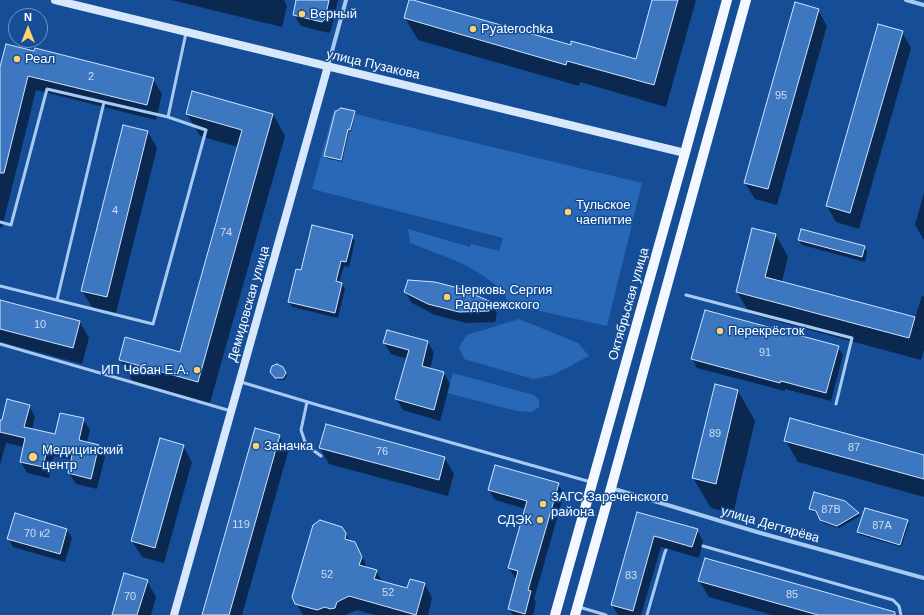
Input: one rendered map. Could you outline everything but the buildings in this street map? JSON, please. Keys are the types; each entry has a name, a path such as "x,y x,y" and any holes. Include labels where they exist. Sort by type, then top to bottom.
{"main road":[{"name":"Октябрьская улица","path":"555,615 727,0"},
{"path":"576,611 746,0"},
{"path":"685,153 702,157"},
{"path":"676,185 693,189"}],"street":[{"name":"улица Пузакова","path":"55,0 685,153"},
{"name":"Демидовская улица","path":"174,615 346,0"},
{"path":"906,0 924,5"},
{"name":"улица Дегтярёва","path":"611,488 757,532 924,578"}],"lane":[{"path":"168,117 187,32"},
{"path":"0,222 11,225 47,89 168,117 206,130 153,324 0,286"},
{"path":"57,300 104,102"},
{"path":"686,295 852,338 836,404"},
{"path":"0,344 231,411"},
{"path":"240,382 593,483"},
{"path":"306,402 301,430 306,446 321,456"},
{"path":"703,546 893,600 899,606 901,615"},
{"path":"647,615 666,550"},
{"path":"576,611 606,615"}],"shaded area":[{"path":"334,109 642,183 607,326 509,304 503,291 479,273 454,260 410,243 408,229 470,247 471,244 499,251 503,238 312,189"},
{"path":"519,319 578,343 589,356 553,375 533,379 464,359 459,347 467,335"},
{"path":"453,373 534,395 539,400 539,407 532,412 517,411 447,393"}],"place":[{"name":"Верный","path":"302,14"},
{"name":"Pyaterochka","path":"473,29"},
{"name":"Реал","path":"17,59"},
{"name":"Тульское чаепитие","path":"568,212"},
{"name":"Церковь Сергия Радонежского","path":"447,297"},
{"name":"Перекрёсток","path":"720,331"},
{"name":"ИП Чебан Е.А.","path":"197,370"},
{"name":"Заначка","path":"256,446"},
{"name":"Медицинский центр","path":"33,457"},
{"name":"ЗАГС Зареченского района","path":"543,504"},
{"name":"СДЭК","path":"540,520"}]}
